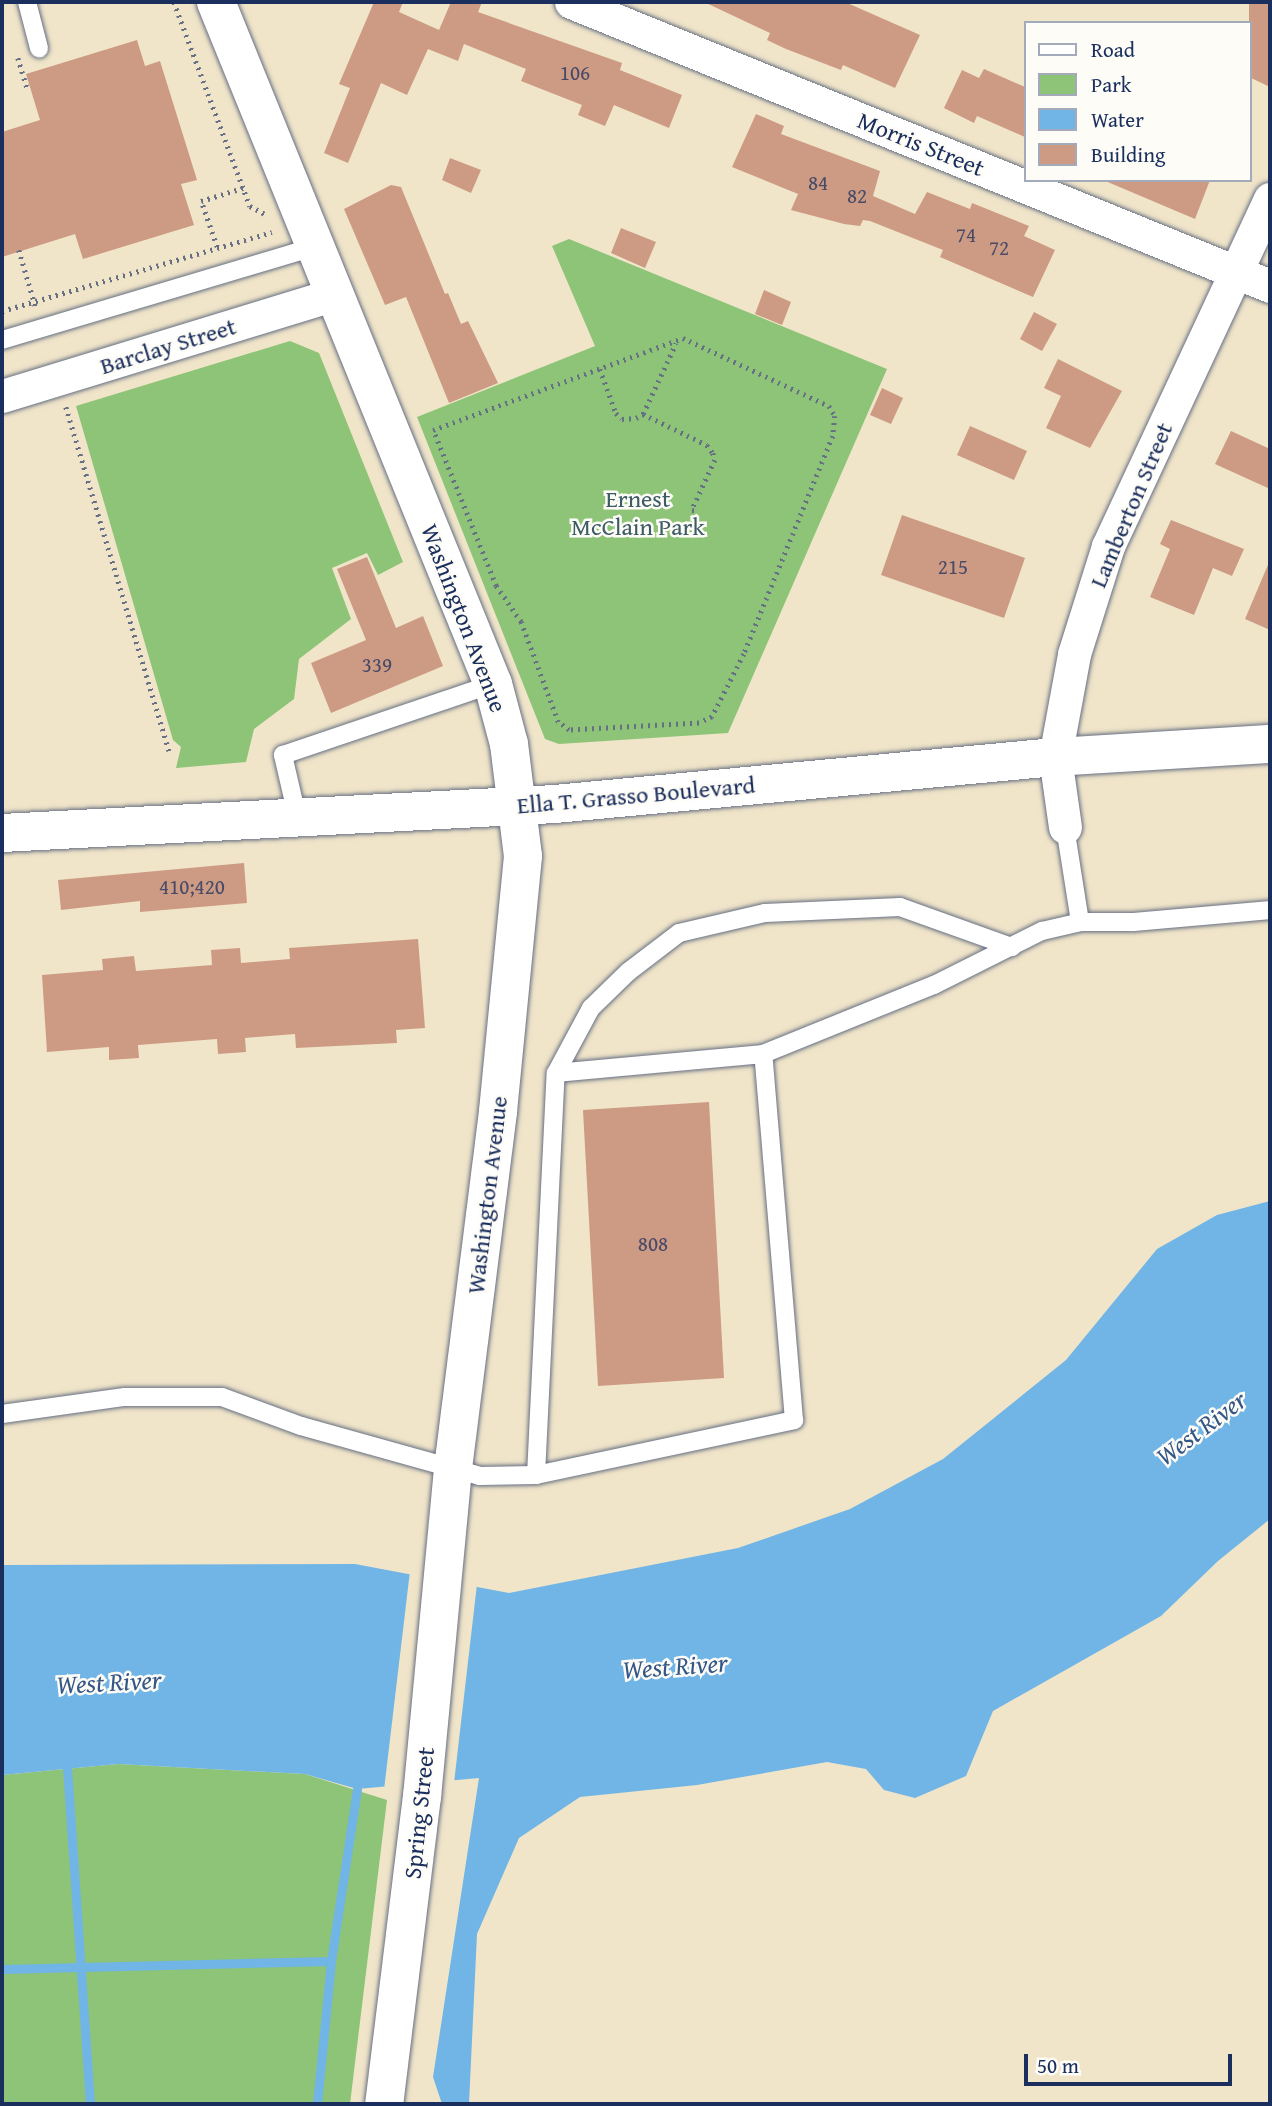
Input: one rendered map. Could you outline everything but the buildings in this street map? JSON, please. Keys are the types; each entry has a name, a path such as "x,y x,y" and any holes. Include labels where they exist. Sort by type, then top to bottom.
{"main road":[{"name":"Washington Avenue","path":"216,2 504,715 517,806 522,870 498,1112 448,1521"},
{"name":"Ella T. Grasso Boulevard","path":"2,833 298,820 517,806 1055,757 1270,744"},
{"name":"Spring Street","path":"384,2104 422,1796 448,1521"}],"street":[{"name":"Morris Street","path":"571,2 1270,286"},
{"name":"Lamberton Street","path":"1065,827 1055,757 1074,654 1108,547 1270,199"},
{"name":"Barclay Street","path":"2,396 333,295"}],"lane":[{"path":"27,2 39,48"},
{"path":"2,340 314,247"},
{"path":"298,820 283,755 492,684"},
{"path":"1065,827 1080,922"},
{"path":"536,1475 556,1073 592,1008 628,972 679,933 765,913 900,907 1012,947"},
{"path":"556,1073 763,1054 819,1035 1042,931 1080,922 1134,922 1270,910"},
{"path":"2,1414 125,1397 222,1397 301,1426 480,1476 536,1475 794,1420 763,1054"}],"path":[{"path":"2,311 272,232 264,211 250,206 174,2"},
{"path":"217,247 201,201 243,188"},
{"path":"19,250 42,328"},
{"path":"683,338 829,406 835,416 833,436 744,654 712,717 699,723 569,730 558,722 521,622 496,586 433,430 600,369 683,338"},
{"path":"643,414 676,342"},
{"path":"600,369 607,396 622,419 643,414 707,445 713,453 715,460 692,510 697,511"},
{"path":"57,379 169,751"}],"green space":[{"name":"Ernest McClain Park","path":"569,239 887,369 728,733 559,744 545,739 417,417 595,346 552,246"},
{"path":"290,341 319,353 403,562 378,575 367,553 332,568 351,619 299,659 294,699 254,729 246,762 176,768 181,747 173,740 76,406"},
{"path":"118,1764 305,1774 387,1800 350,2104 2,2104 2,1775"}],"water":[{"name":"West River","path":"1270,1201 1270,1519 1218,1561 1161,1616 993,1711 966,1776 915,1798 884,1790 866,1769 827,1762 697,1785 580,1797 519,1838 477,1934 469,2104 442,2104 433,2077 479,1778 357,1789 305,1774 118,1764 2,1775 2,1565 355,1564 509,1593 738,1548 850,1509 943,1459 1066,1360 1157,1249 1217,1215"}],"pier":[{"path":"410,1571 477,1584 454,1783 384,1790"}],"waterway":[{"path":"67,1767 90,2104"},
{"path":"317,2104 331,1961 357,1789"},
{"path":"2,1969 331,1961"}]}
